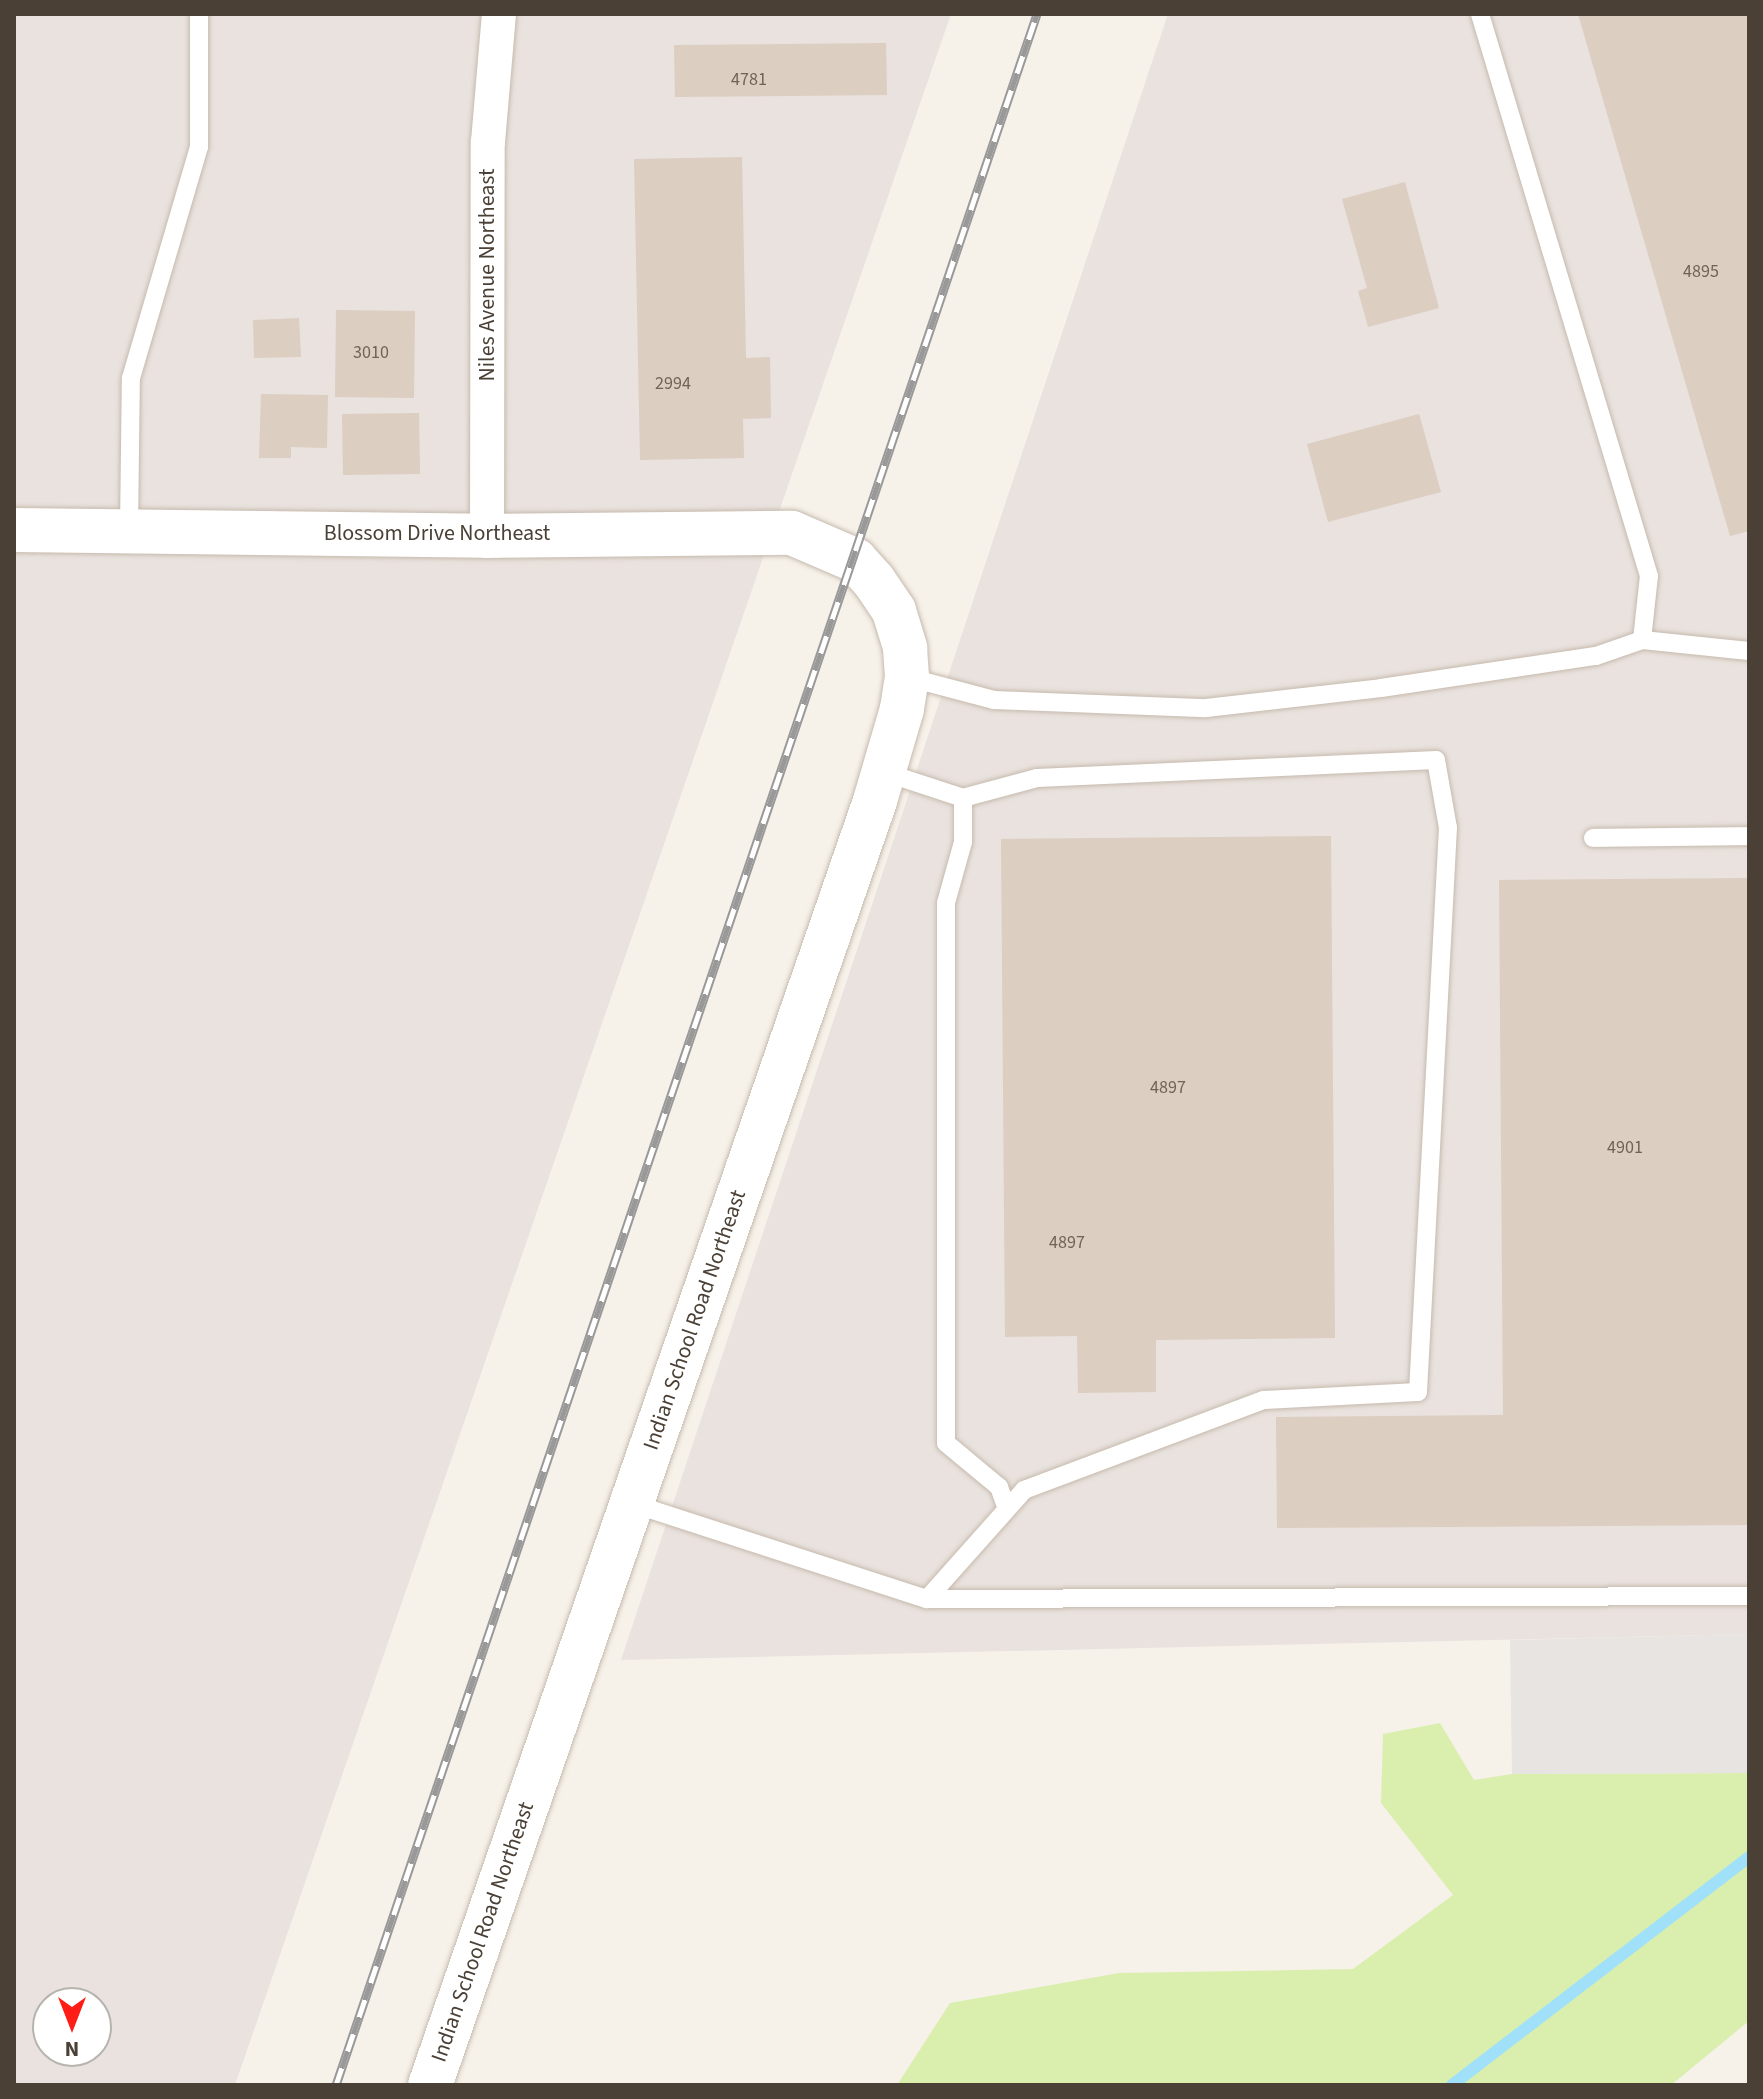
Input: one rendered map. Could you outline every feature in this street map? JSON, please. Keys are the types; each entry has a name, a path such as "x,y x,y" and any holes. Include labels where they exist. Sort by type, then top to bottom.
{"street":[{"name":"Niles Avenue Northeast","path":"487,536 488,142 499,14"},
{"name":"Blossom Drive Northeast","path":"14,530 487,536 792,533 855,560"},
{"name":"Indian School Road Northeast","path":"430,2085 884,772 907,677 905,648 894,611 855,560"}],"lane":[{"path":"129,531 131,378 199,147 199,14"},
{"path":"1480,14 1649,576 1642,640"},
{"path":"907,677 994,700 1206,708 1381,688 1596,656 1642,640 1749,651"},
{"path":"884,772 963,798 1037,778 1436,760 1448,828 1418,1392 1264,1400 1024,1490 927,1599"},
{"path":"963,798 963,842 946,903 946,1443 999,1487 1007,1509"},
{"path":"1593,838 1749,836"},
{"path":"631,1503 927,1599 1749,1596"}],"shaded area":[{"path":"14,14 951,14 235,2085 14,2085"},
{"path":"1168,14 1749,14 1749,1634 621,1660"},
{"path":"1749,1634 1749,1773 1512,1774 1510,1640"}],"green space":[{"path":"1440,1723 1474,1780 1512,1774 1749,1773 1749,2021 1671,2085 897,2085 950,2003 1119,1973 1353,1969 1453,1895 1381,1803 1383,1734"}],"building":[{"path":"1578,14 1749,14 1749,531 1730,536"},
{"path":"886,43 887,95 675,97 674,45"},
{"path":"742,157 746,358 770,357 771,418 743,419 744,458 640,460 634,159"},
{"path":"1405,182 1439,308 1368,327 1358,291 1367,288 1342,199"},
{"path":"336,310 415,311 414,398 335,397"},
{"path":"299,318 301,357 254,358 253,320"},
{"path":"261,394 328,395 327,448 291,447 291,458 259,458"},
{"path":"419,413 420,474 343,475 342,414"},
{"path":"1419,414 1441,492 1328,522 1307,444"},
{"path":"1331,836 1335,1338 1156,1340 1156,1392 1078,1393 1077,1336 1005,1337 1001,839"},
{"path":"1749,878 1749,1525 1277,1528 1276,1417 1503,1415 1499,880"}],"waterway":[{"path":"1452,2085 1749,1857"}],"railway":[{"path":"336,2085 1037,14"}]}
